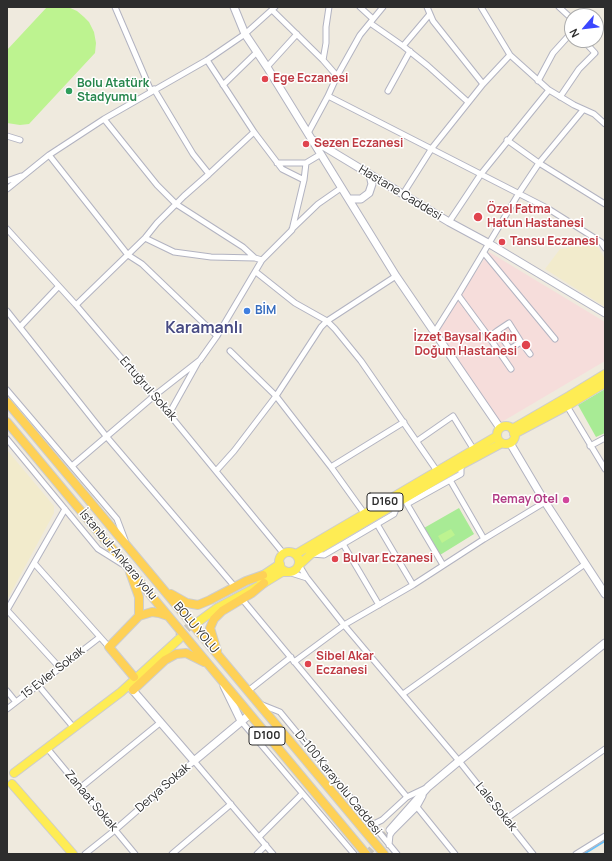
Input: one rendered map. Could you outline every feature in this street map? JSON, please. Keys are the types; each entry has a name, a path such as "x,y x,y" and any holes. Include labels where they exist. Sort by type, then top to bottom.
{"highway":[{"name":"BOLU YOLU","path":"7,402 384,854"},
{"name":"İstanbul-Ankara yolu","path":"7,422 366,854"},
{"path":"128,567 139,597 139,616"},
{"path":"165,591 183,602 194,605 210,600 235,587 263,579"},
{"path":"219,655 211,633 211,624 217,615 242,599 263,579"},
{"path":"134,677 109,647 139,616 152,612 169,616"},
{"path":"131,688 165,660 176,654 186,653 208,664"}],"main road":[{"name":"Hastane Caddesi","path":"234,7 245,34 310,136 370,175 605,314"},
{"path":"310,136 396,276 605,594"},
{"path":"321,154 326,152 334,152"},
{"path":"349,199 361,199 369,193 372,184 370,175"},
{"path":"513,432 605,374"},
{"path":"513,432 567,406 605,383"},
{"path":"461,465 502,438 507,426 513,432 513,440 502,438 474,450"},
{"name":"D160","path":"296,554 474,450"},
{"name":"D160","path":"197,621 206,612 249,586 282,572 296,570 299,565 311,554 461,465"},
{"path":"288,572 283,570 280,564 280,558 284,554 292,552 296,554 299,558 299,565"},
{"name":"D160","path":"263,579 280,564"},
{"path":"73,854 10,785 15,779 10,771 47,748 114,697 178,638 131,688 114,697"},
{"path":"390,830 428,787 605,643"},
{"path":"220,679 241,721"},
{"path":"131,688 194,761"},
{"name":"Derya Sokak","path":"194,761 249,715"}],"street":[{"path":"115,7 152,90 193,154 209,174"},
{"path":"323,60 329,7"},
{"path":"360,7 371,21 410,50 468,102"},
{"path":"310,136 337,76 360,35 383,7"},
{"path":"427,7 433,22 483,84"},
{"path":"481,7 510,55 549,90 583,110 594,114 605,124"},
{"path":"7,189 49,155 104,119 152,90 207,60 245,34 274,8 337,76"},
{"path":"403,46 430,14"},
{"path":"267,67 297,34"},
{"path":"538,81 553,54 564,41"},
{"path":"560,97 578,68 595,53 590,48"},
{"path":"388,91 410,50"},
{"path":"223,85 257,52"},
{"path":"403,194 432,148 483,84 510,55"},
{"path":"207,60 254,132 277,163 282,169 304,180"},
{"path":"449,222 481,174 549,90"},
{"path":"328,96 547,208 603,240 605,248"},
{"path":"434,333 484,253 519,193 539,163 583,110"},
{"path":"104,119 157,185 176,204 243,247 255,258"},
{"path":"76,305 145,238 157,223 176,204 254,132"},
{"path":"7,136 20,140"},
{"path":"507,140 539,163 605,204"},
{"path":"277,163 306,163 321,154"},
{"path":"49,155 128,255 142,264 217,336"},
{"path":"292,230 304,180 306,163"},
{"path":"7,181 24,175"},
{"path":"169,414 200,360 217,336 262,260 318,204 341,188"},
{"name":"Ertuğrul Sokak","path":"7,229 76,305 154,396 284,554"},
{"path":"145,238 174,252 211,257 255,258 262,260"},
{"path":"484,253 556,339"},
{"path":"256,272 295,303 327,321 361,362 437,471"},
{"path":"216,471 234,451 276,396 327,321 396,276"},
{"path":"20,327 58,286"},
{"path":"458,295 511,369"},
{"path":"7,312 106,436 235,587"},
{"path":"489,337 508,323 530,354"},
{"path":"497,331 510,349 521,342"},
{"path":"230,351 276,396 364,513"},
{"path":"72,466 154,396 200,360"},
{"path":"7,390 117,519 128,547"},
{"path":"567,406 605,469"},
{"path":"417,441 453,416 474,450"},
{"path":"330,466 404,422"},
{"path":"590,446 605,438"},
{"path":"7,439 98,550 128,567"},
{"path":"443,565 407,504 461,474 461,465"},
{"path":"450,480 484,539"},
{"path":"311,554 324,556 394,514 399,502"},
{"path":"248,691 344,625 412,585 545,502"},
{"path":"60,668 7,610 65,509"},
{"path":"377,524 412,585"},
{"path":"343,544 379,605"},
{"path":"34,563 109,647"},
{"path":"403,694 585,564"},
{"name":"Lale Sokak","path":"299,565 307,578 344,625 459,761 533,854"},
{"path":"288,572 307,578"},
{"path":"242,599 407,797"},
{"name":"15 Evler Sokak","path":"7,709 100,637"},
{"path":"38,685 74,728"},
{"path":"7,692 16,702"},
{"name":"D-100 Karayolu Caddesi","path":"258,703 280,712 396,854"},
{"path":"241,721 354,854"},
{"path":"80,788 161,722"},
{"name":"Zanaat Sokak","path":"47,748 136,854"},
{"path":"506,819 605,749"},
{"path":"194,761 274,854"},
{"name":"Derya Sokak","path":"84,854 115,830 194,761"},
{"path":"372,825 382,820 407,797 428,787"},
{"path":"389,845 390,835 392,832 417,807 428,787"},
{"path":"259,837 302,794"},
{"path":"172,854 231,804"},
{"path":"417,807 455,854"},
{"path":"576,854 605,836"},
{"path":"257,854 266,845"}],"shaded area":[{"path":"587,236 599,249 605,259 605,307 545,269 560,249 568,248"},
{"name":"İzzet Baysal Kadın Doğum Hastanesi","path":"489,252 605,322 605,361 500,423 437,329"},
{"path":"7,450 54,506 54,513 7,600"}],"green space":[{"path":"47,7 68,7 77,11 84,17 89,22 94,32 96,43 95,53 29,124 20,125 7,123 7,50"},
{"path":"605,389 605,433 596,437 578,405"},
{"path":"459,508 474,534 440,555 424,528"},
{"path":"451,529 455,535 442,543 438,536"}],"waterway":[{"path":"584,854 605,841"}],"tunnel":[{"path":"178,637 196,620"},
{"path":"367,854 390,830"}],"place":[{"name":"Ege Eczanesi","path":"265,79"},
{"name":"Bolu Atatürk Stadyumu","path":"69,91"},
{"name":"Sezen Eczanesi","path":"306,144"},
{"name":"Özel Fatma Hatun Hastanesi","path":"478,217"},
{"name":"Tansu Eczanesi","path":"502,242"},
{"name":"BİM","path":"247,311"},
{"name":"İzzet Baysal Kadın Doğum Hastanesi","path":"526,345"},
{"name":"Remay Otel","path":"566,500"},
{"name":"Bulvar Eczanesi","path":"335,559"},
{"name":"Sibel Akar Eczanesi","path":"308,664"}],"district":[{"name":"Karamanlı","path":"204,329"}]}
